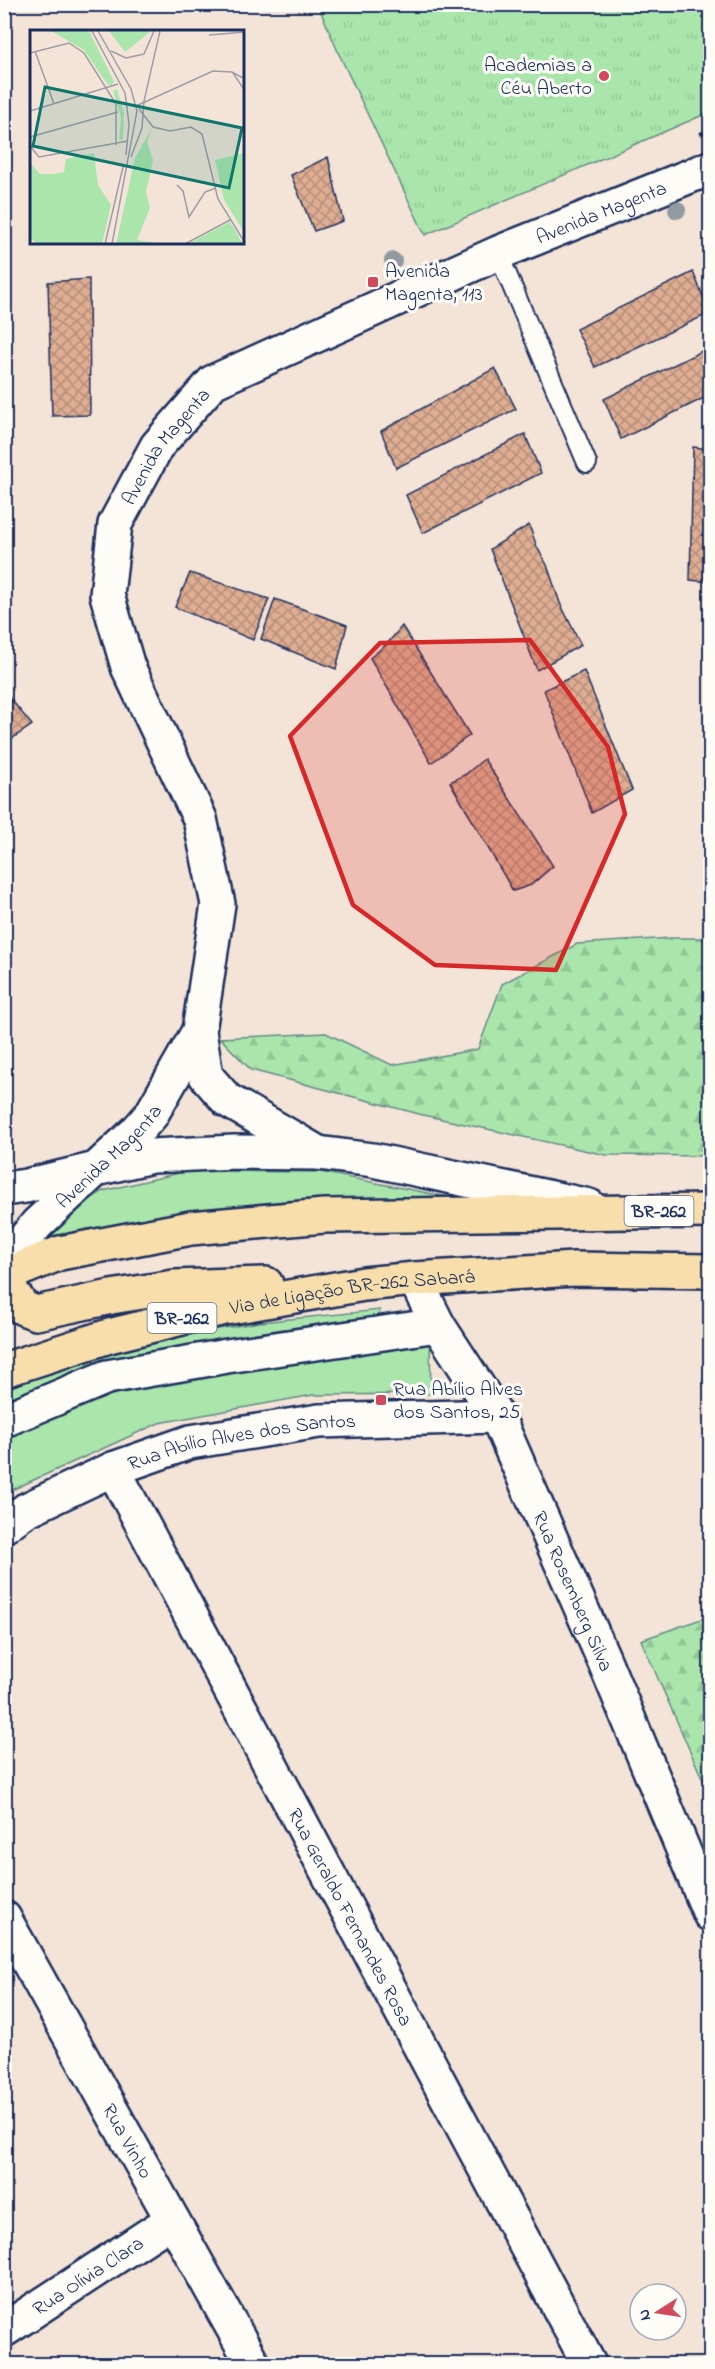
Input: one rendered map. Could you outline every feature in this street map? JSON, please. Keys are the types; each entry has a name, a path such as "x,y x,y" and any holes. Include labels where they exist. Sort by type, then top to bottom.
{"highway":[{"name":"BR-262","path":"4,1277 60,1253 191,1228 324,1216 608,1210 711,1211"},
{"name":"Via de Ligação BR-262 Sabará","path":"4,1370 109,1336 182,1318 225,1308 364,1284 574,1269 711,1271"},
{"path":"4,1277 23,1308 36,1313 111,1297 184,1286 364,1284"}],"street":[{"name":"Avenida Magenta","path":"318,1153 227,1100 206,1076 199,1031 218,904 200,819 128,667 107,595 115,524 158,446 213,382 498,253 711,168"},
{"name":"Avenida Magenta","path":"4,1277 18,1247 37,1224 136,1132 151,1115 199,1031"},
{"path":"4,1189 26,1186 152,1156 234,1152 318,1153 373,1160 608,1210"},
{"name":"Rua Rosemberg Silva","path":"414,1279 438,1324 497,1416 604,1660 711,1914"},
{"path":"4,1420 107,1377 438,1324"},
{"name":"Rua Abílio Alves dos Santos","path":"4,1526 26,1510 113,1469 190,1442 319,1421 497,1416"},
{"name":"Rua Geraldo Fernandes Rosa","path":"113,1469 589,2364"},
{"name":"Rua Vinho","path":"4,1918 253,2364"},
{"name":"Rua Olívia Clara","path":"4,2330 172,2220"}],"lane":[{"path":"498,253 587,463"}],"highlighted area":[{"path":"530,640 608,747 625,814 556,970 435,965 353,905 290,736 380,643"}],"green space":[{"path":"318,5 710,5 710,112 425,235"},
{"path":"710,938 710,1156 606,1155 423,1115 251,1070 220,1038 326,1033 392,1065 478,1049 502,984 577,944"},
{"path":"188,1171 320,1172 484,1204 35,1253 40,1232 103,1191"},
{"path":"380,1310 377,1319 5,1406 5,1387 142,1342 260,1322"},
{"path":"430,1343 431,1394 313,1395 159,1423 5,1493 4,1438 112,1391 337,1350"},
{"path":"710,1616 710,1796 641,1640"}],"building":[{"path":"328,157 343,221 314,231 291,175"},
{"path":"693,272 710,313 595,367 576,329"},
{"path":"89,279 90,415 52,416 48,282"},
{"path":"710,347 710,395 621,439 604,399"},
{"path":"495,368 516,409 396,468 381,431"},
{"path":"525,434 541,473 423,533 406,495"},
{"path":"693,447 710,449 710,582 690,580"},
{"path":"529,525 547,565 560,603 581,645 537,670 490,549"},
{"path":"190,573 269,599 253,640 175,607"},
{"path":"275,599 347,625 336,669 261,639"},
{"path":"402,626 470,735 431,763 370,658 387,644"},
{"path":"584,671 632,790 592,813 544,690"},
{"path":"4,691 32,725 4,744"},
{"path":"484,759 553,866 531,885 513,891 450,782 466,774"}],"place":[{"name":"Academias a Céu Aberto","path":"604,76"},
{"name":"Avenida Magenta, 113","path":"373,282"},
{"name":"Rua Abílio Alves dos Santos, 25","path":"381,1400"}]}
